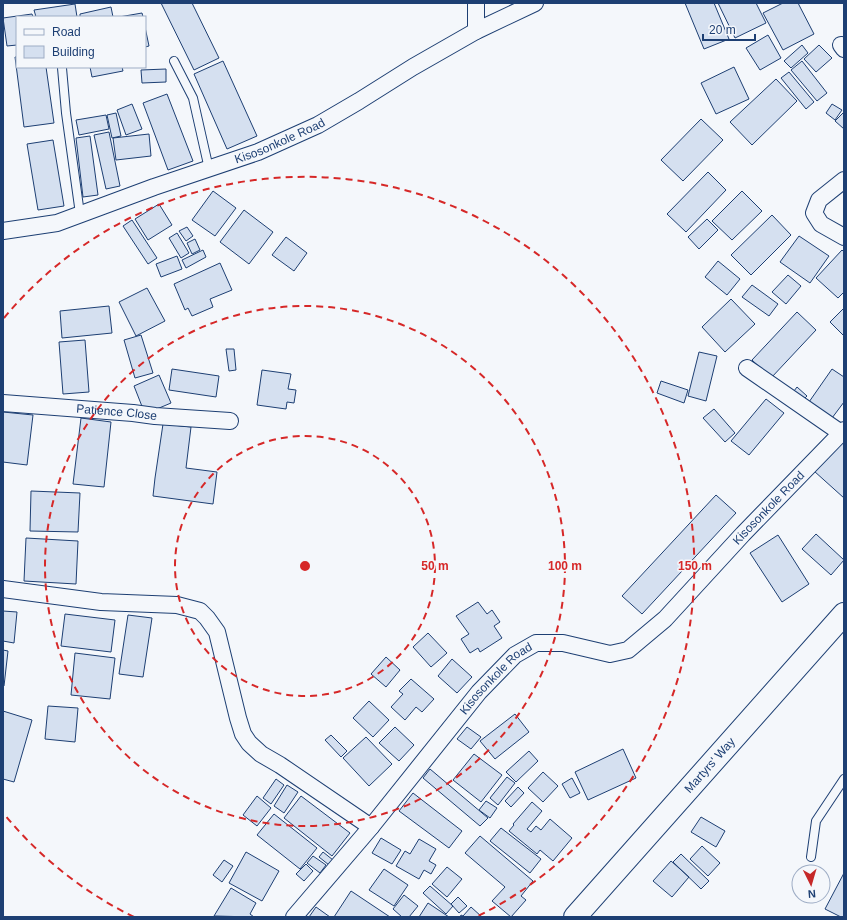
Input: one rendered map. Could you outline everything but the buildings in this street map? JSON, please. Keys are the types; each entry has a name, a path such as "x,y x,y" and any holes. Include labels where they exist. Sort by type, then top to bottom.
{"main road":[{"name":"Martyrs' Way","path":"575,917 841,624"}],"street":[{"path":"476,3 476,31"},
{"name":"Kisosonkole Road","path":"3,231 57,223 258,152 318,125 413,67 476,31 535,3"},
{"path":"844,180 819,200 814,213 821,224 844,236"},
{"path":"747,368 842,432"},
{"name":"Patience Close","path":"3,403 230,421"},
{"name":"Kisosonkole Road","path":"294,917 371,827 479,692 515,655 536,643 563,643 610,654 628,650 665,619 743,534 842,432"},
{"path":"3,589 101,602 177,605 200,611 217,632 238,718 243,734 249,744 261,754 280,765 371,827"}],"lane":[{"path":"174,61 193,98 209,169"},
{"path":"62,68 66,114 80,214"},
{"path":"811,857 816,821 844,779"}]}
